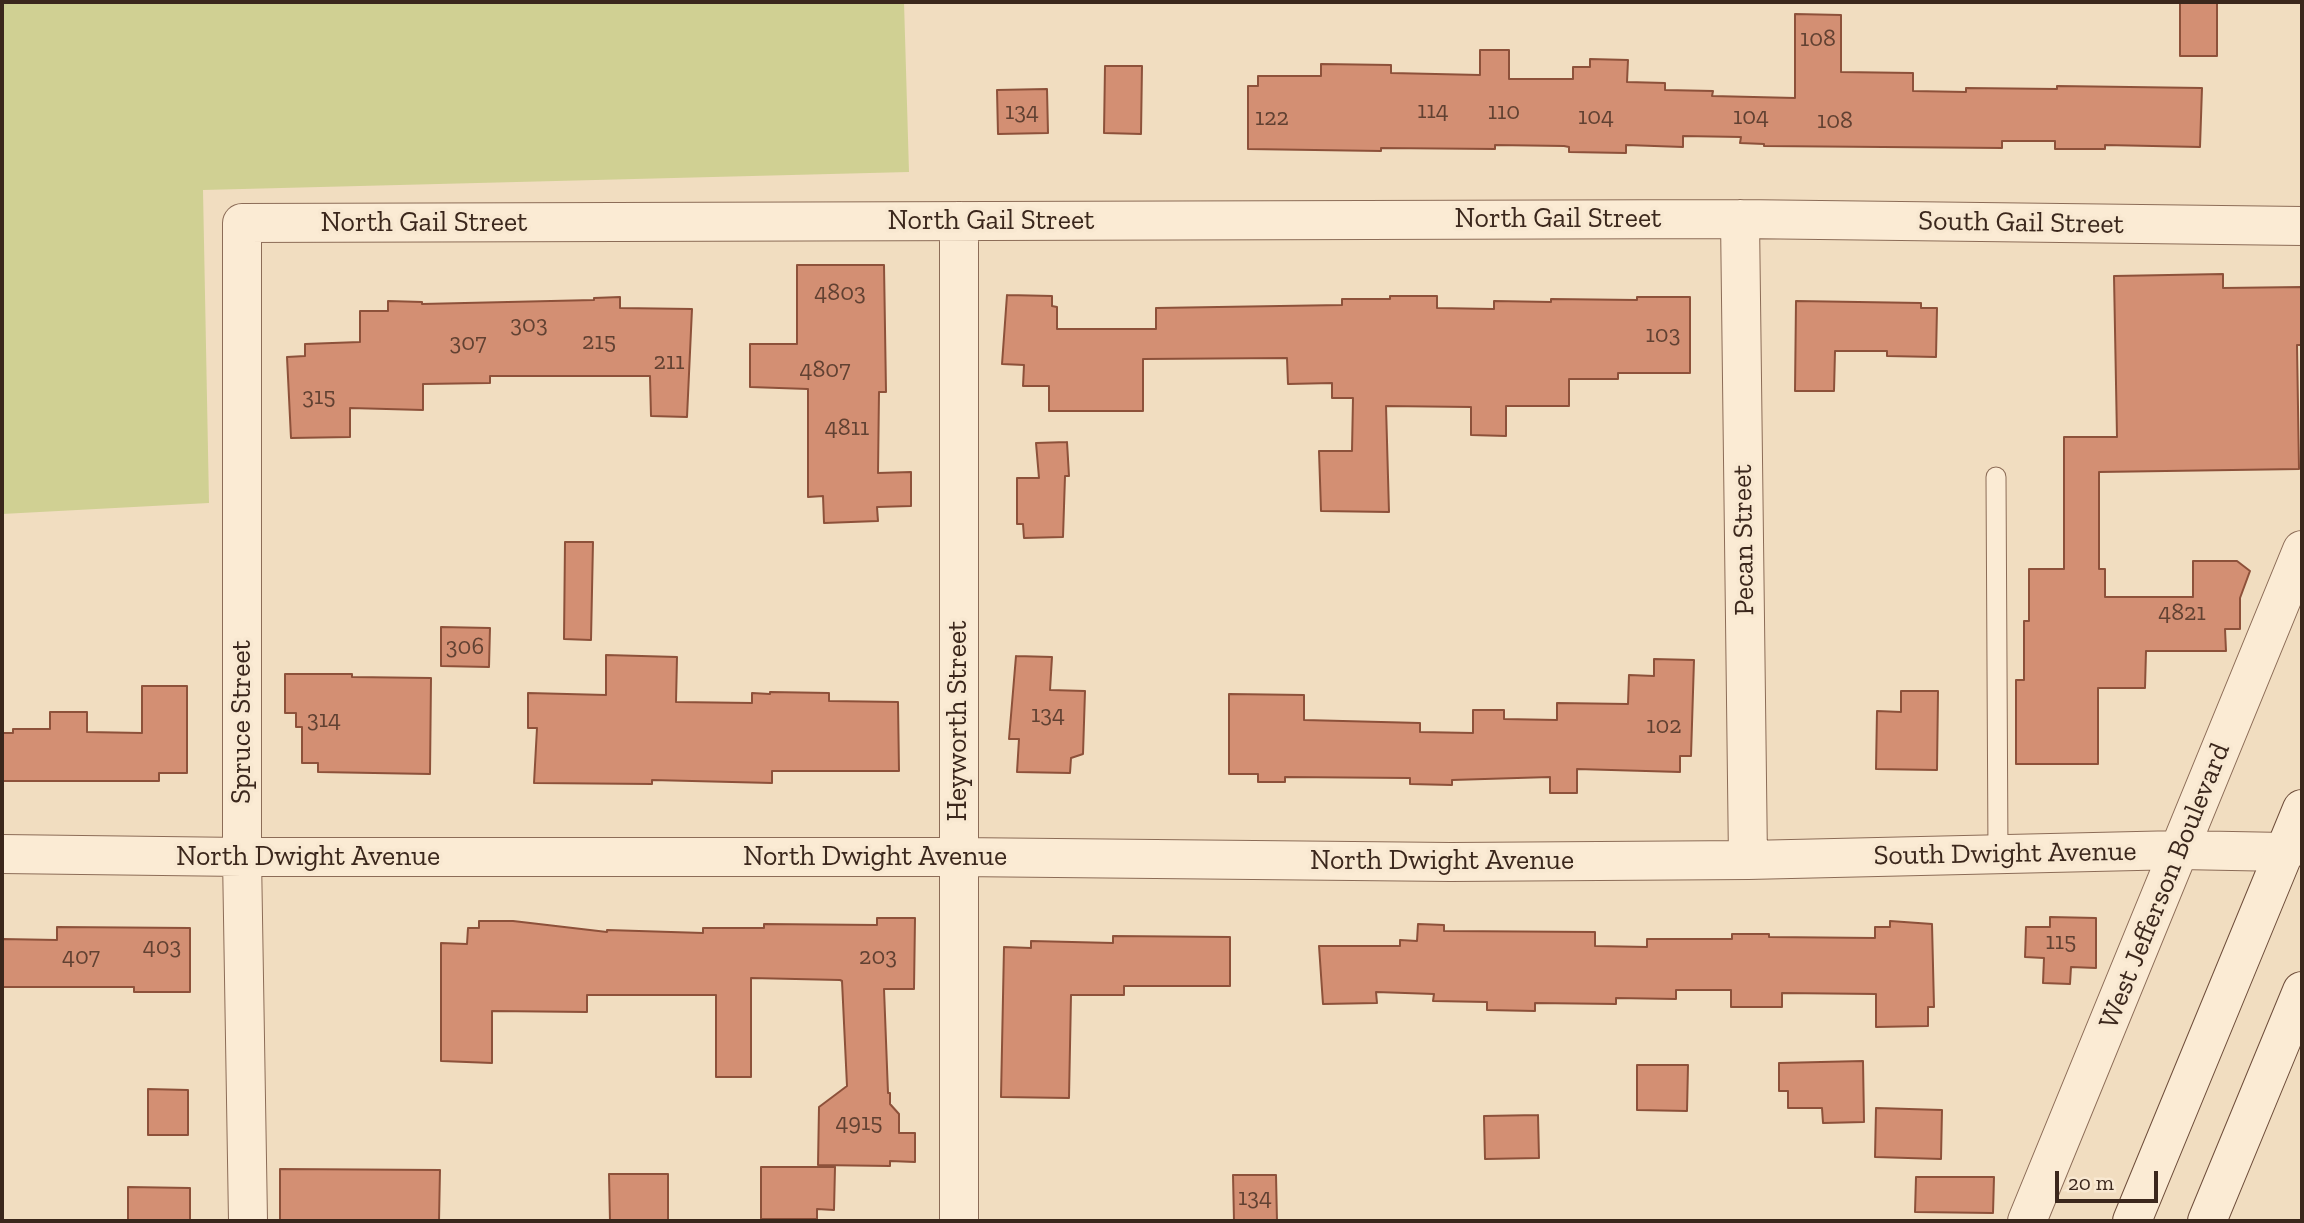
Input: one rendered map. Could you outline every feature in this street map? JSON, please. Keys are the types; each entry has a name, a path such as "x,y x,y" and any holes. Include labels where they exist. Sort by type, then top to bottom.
{"street":[{"name":"North Gail Street","path":"242,223 1740,219"},
{"name":"South Gail Street","path":"1740,219 2302,226"},
{"name":"Pecan Street","path":"1740,219 1748,860"},
{"name":"Heyworth Street","path":"958,221 959,1221"},
{"name":"Spruce Street","path":"242,223 242,857 248,1221"},
{"name":"West Jefferson Boulevard","path":"2027,1221 2302,550"},
{"path":"2132,1221 2293,848 2302,809"},
{"name":"South Dwight Avenue","path":"1748,860 2293,848"},
{"name":"North Dwight Avenue","path":"2,854 242,857 958,857 1451,862 1748,860"},
{"path":"2207,1221 2302,991"}],"lane":[{"path":"1996,477 1998,853"}],"green space":[{"path":"2,2 904,2 909,172 203,190 209,503 2,514"}],"building":[{"path":"2180,2 2217,2 2217,56 2180,56"},
{"path":"1795,14 1841,15 1841,72 1913,73 1913,91 1966,92 1966,88 2057,89 2057,86 2202,88 2200,147 2105,145 2105,149 2055,149 2055,141 2002,141 2002,148 1764,146 1740,143 1741,137 1683,136 1683,147 1626,145 1626,153 1569,152 1569,147 1564,146 1495,145 1495,149 1381,148 1381,151 1248,149 1248,86 1258,86 1258,76 1321,76 1321,64 1391,65 1391,73 1480,75 1480,50 1509,50 1509,79 1573,79 1573,67 1590,67 1590,59 1628,60 1627,82 1665,83 1665,90 1713,91 1712,96 1795,98"},
{"path":"1105,66 1142,66 1141,134 1104,133"},
{"path":"1047,89 1048,133 998,134 997,90"},
{"path":"797,265 884,265 886,392 879,392 878,473 911,472 911,506 877,507 878,521 824,523 823,496 808,497 808,389 750,387 750,344 797,344"},
{"path":"2223,274 2223,288 2302,287 2302,345 2297,345 2299,469 2099,472 2099,569 2105,569 2105,597 2193,597 2193,561 2237,561 2250,571 2240,598 2240,629 2225,629 2226,651 2146,651 2145,688 2098,688 2098,764 2016,764 2016,680 2024,680 2024,621 2029,621 2029,569 2064,569 2064,437 2117,437 2114,276"},
{"path":"1007,295 1052,296 1052,306 1057,307 1057,329 1156,329 1156,308 1342,305 1342,299 1390,299 1390,296 1437,296 1437,308 1494,309 1494,301 1551,302 1551,299 1637,300 1637,297 1690,297 1690,373 1618,373 1618,379 1569,379 1569,406 1506,406 1506,436 1471,435 1471,407 1386,406 1389,512 1321,511 1319,451 1352,451 1353,398 1332,398 1332,383 1288,384 1287,358 1143,359 1143,411 1049,411 1049,386 1023,386 1024,365 1002,364"},
{"path":"620,297 620,308 692,309 687,417 651,416 650,376 490,376 490,383 423,384 423,410 350,408 350,437 291,438 287,357 305,356 305,344 360,342 360,311 388,311 388,301 422,304"},
{"path":"1796,301 1921,303 1921,308 1937,308 1936,357 1887,356 1887,351 1835,351 1834,391 1795,391"},
{"path":"1067,442 1069,476 1065,476 1063,537 1024,538 1023,524 1017,524 1017,478 1039,478 1036,443"},
{"path":"565,542 593,542 591,640 564,639"},
{"path":"441,627 490,628 489,667 441,666"},
{"path":"606,655 677,657 676,702 752,703 752,693 770,692 829,693 829,701 898,702 899,771 772,771 772,783 652,780 652,784 534,783 537,728 528,728 528,693 606,695"},
{"path":"1016,656 1052,657 1050,690 1085,691 1083,754 1071,758 1070,773 1017,772 1019,739 1009,739"},
{"path":"1654,659 1694,660 1691,756 1680,756 1680,772 1577,769 1577,793 1550,793 1550,777 1452,780 1452,785 1410,784 1410,778 1285,777 1285,782 1258,782 1258,774 1229,774 1229,694 1304,695 1304,720 1420,723 1420,732 1473,733 1473,710 1504,710 1504,719 1557,720 1557,703 1628,704 1629,675 1654,676"},
{"path":"285,674 431,678 430,774 318,772 318,763 302,763 302,727 296,727 296,713 285,713"},
{"path":"142,686 187,686 187,773 159,773 159,781 2,781 2,733 13,733 13,729 50,729 50,712 87,712 87,732 142,733"},
{"path":"1901,691 1938,691 1937,770 1876,769 1877,711 1901,712"},
{"path":"2050,917 2096,918 2096,968 2071,967 2070,984 2043,983 2044,958 2025,957 2026,927 2050,927"},
{"path":"877,918 915,918 914,989 884,989 888,1093 890,1104 899,1114 899,1133 915,1133 915,1162 890,1161 890,1166 818,1165 819,1107 847,1086 840,980 751,978 751,1077 716,1077 716,995 587,995 587,1012 492,1011 492,1063 441,1061 441,943 467,944 468,928 479,928 479,921 513,921 607,932 703,933 703,928 764,928 764,924 877,925"},
{"path":"1890,921 1932,924 1934,1007 1928,1007 1928,1026 1876,1027 1876,994 1782,993 1782,1007 1731,1007 1731,990 1676,990 1676,999 1616,998 1616,1004 1535,1003 1535,1011 1487,1010 1487,1002 1433,1001 1434,994 1376,992 1377,1003 1323,1004 1319,946 1400,946 1400,940 1417,941 1418,924 1444,925 1444,931 1595,932 1595,946 1647,947 1647,939 1732,939 1732,934 1875,938 1875,927 1890,927"},
{"path":"57,927 190,928 190,992 134,992 134,987 2,987 2,939 57,940"},
{"path":"1113,936 1230,937 1230,986 1124,986 1124,995 1071,995 1069,1098 1001,1097 1004,947 1031,948 1031,941 1113,943"},
{"path":"1863,1061 1864,1122 1823,1123 1822,1108 1788,1108 1788,1091 1779,1091 1779,1063"},
{"path":"1637,1065 1688,1065 1687,1111 1637,1110"},
{"path":"148,1089 188,1090 188,1135 148,1135"},
{"path":"1876,1108 1942,1110 1941,1159 1875,1157"},
{"path":"1538,1115 1539,1158 1485,1159 1484,1116"},
{"path":"761,1167 835,1167 834,1210 817,1209 817,1219 761,1219"},
{"path":"280,1169 440,1170 439,1221 280,1221"},
{"path":"609,1174 668,1174 668,1221 610,1221"},
{"path":"1233,1175 1276,1175 1277,1221 1234,1221"},
{"path":"1916,1177 1994,1177 1993,1213 1915,1212"},
{"path":"128,1187 190,1188 190,1221 128,1221"}]}
